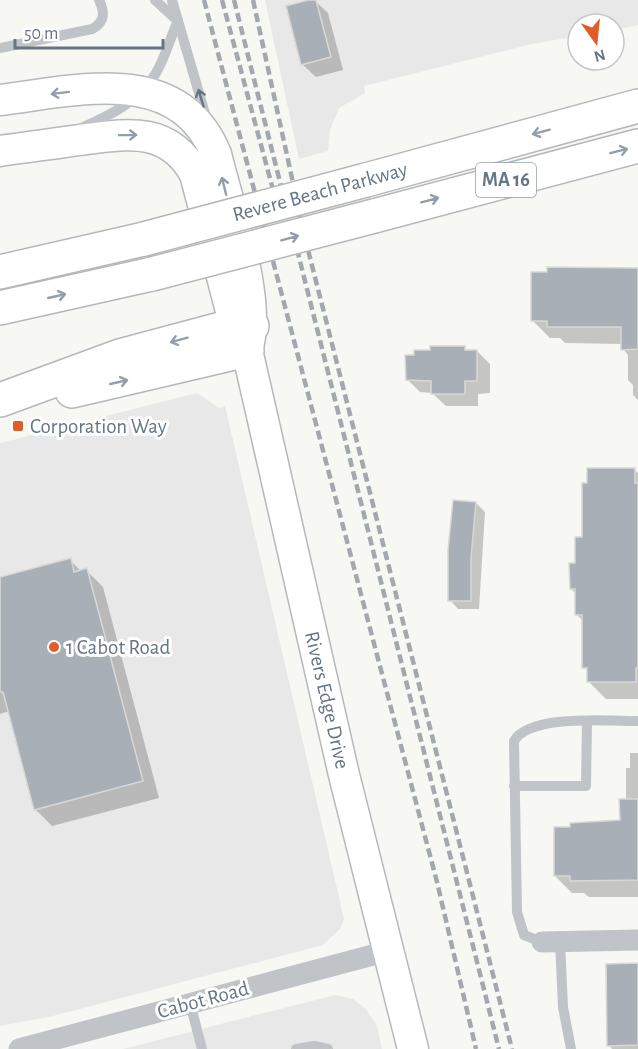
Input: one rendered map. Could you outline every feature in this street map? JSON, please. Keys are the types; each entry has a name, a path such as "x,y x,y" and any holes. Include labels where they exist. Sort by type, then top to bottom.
{"highway":[{"name":"Revere Beach Parkway","path":"0,271 144,239 638,106"},
{"name":"Revere Beach Parkway","path":"0,308 152,274 638,146"},
{"path":"0,400 120,356 245,334"},
{"path":"0,407 126,380 245,334"}],"main road":[{"name":"Rivers Edge Drive","path":"0,100 106,87 143,90 168,102 190,117 206,134 216,154 250,291 245,334"},
{"name":"Rivers Edge Drive","path":"9,148 130,135 157,139 177,150 191,166 245,334 344,775 413,1049"}],"street":[{"path":"551,941 638,940"},
{"name":"Cabot Road","path":"19,1049 388,951"}],"lane":[{"path":"0,48 92,28 100,24 103,16 99,0"},
{"path":"157,0 178,21"},
{"path":"172,0 216,154"},
{"path":"9,148 68,134 111,114 143,90 156,73 178,21"},
{"path":"514,786 586,786 587,721"},
{"path":"572,1049 551,941 524,935 518,920 514,745 520,733 535,727 587,721 638,721"},
{"path":"190,1003 202,1049"},
{"path":"296,1049 314,1046 328,1049"}],"shaded area":[{"path":"265,0 638,0 638,25 626,28 626,12 566,12 566,38 532,44 364,86 365,93 339,108 330,130 328,151 299,159"},
{"path":"197,393 219,408 225,406 344,919 340,929 323,945 53,1016 0,1026 0,443"},
{"path":"335,995 353,999 366,1009 377,1026 382,1049 123,1049"}],"building":[{"path":"316,0 331,57 301,65 286,6"},
{"path":"547,267 638,268 638,349 621,350 621,327 547,327 547,321 531,321 531,272 547,272"},
{"path":"430,346 465,346 465,350 477,350 477,381 465,381 465,394 431,394 431,381 406,380 405,355 414,355 414,350 430,350"},
{"path":"587,468 635,468 635,483 638,483 638,668 636,668 636,682 587,682 587,668 582,668 582,615 575,615 575,589 570,589 569,563 575,563 575,537 582,537 582,483 587,483"},
{"path":"453,500 476,502 471,558 471,601 448,601 448,550"},
{"name":"1 Cabot Road","path":"71,558 74,572 87,568 143,781 34,810 3,692 0,692 0,577"},
{"path":"619,799 638,799 638,880 570,881 570,876 554,876 554,827 570,827 570,823 620,820"},
{"path":"638,963 638,1045 607,1046 606,964"}],"railway":[{"path":"204,0 437,882 476,1049"},
{"path":"222,0 275,197"},
{"path":"234,0 499,1049"},
{"path":"253,0 306,242 512,1049"}],"place":[{"name":"Corporation Way","path":"18,426"},
{"name":"1 Cabot Road","path":"54,647"}]}
